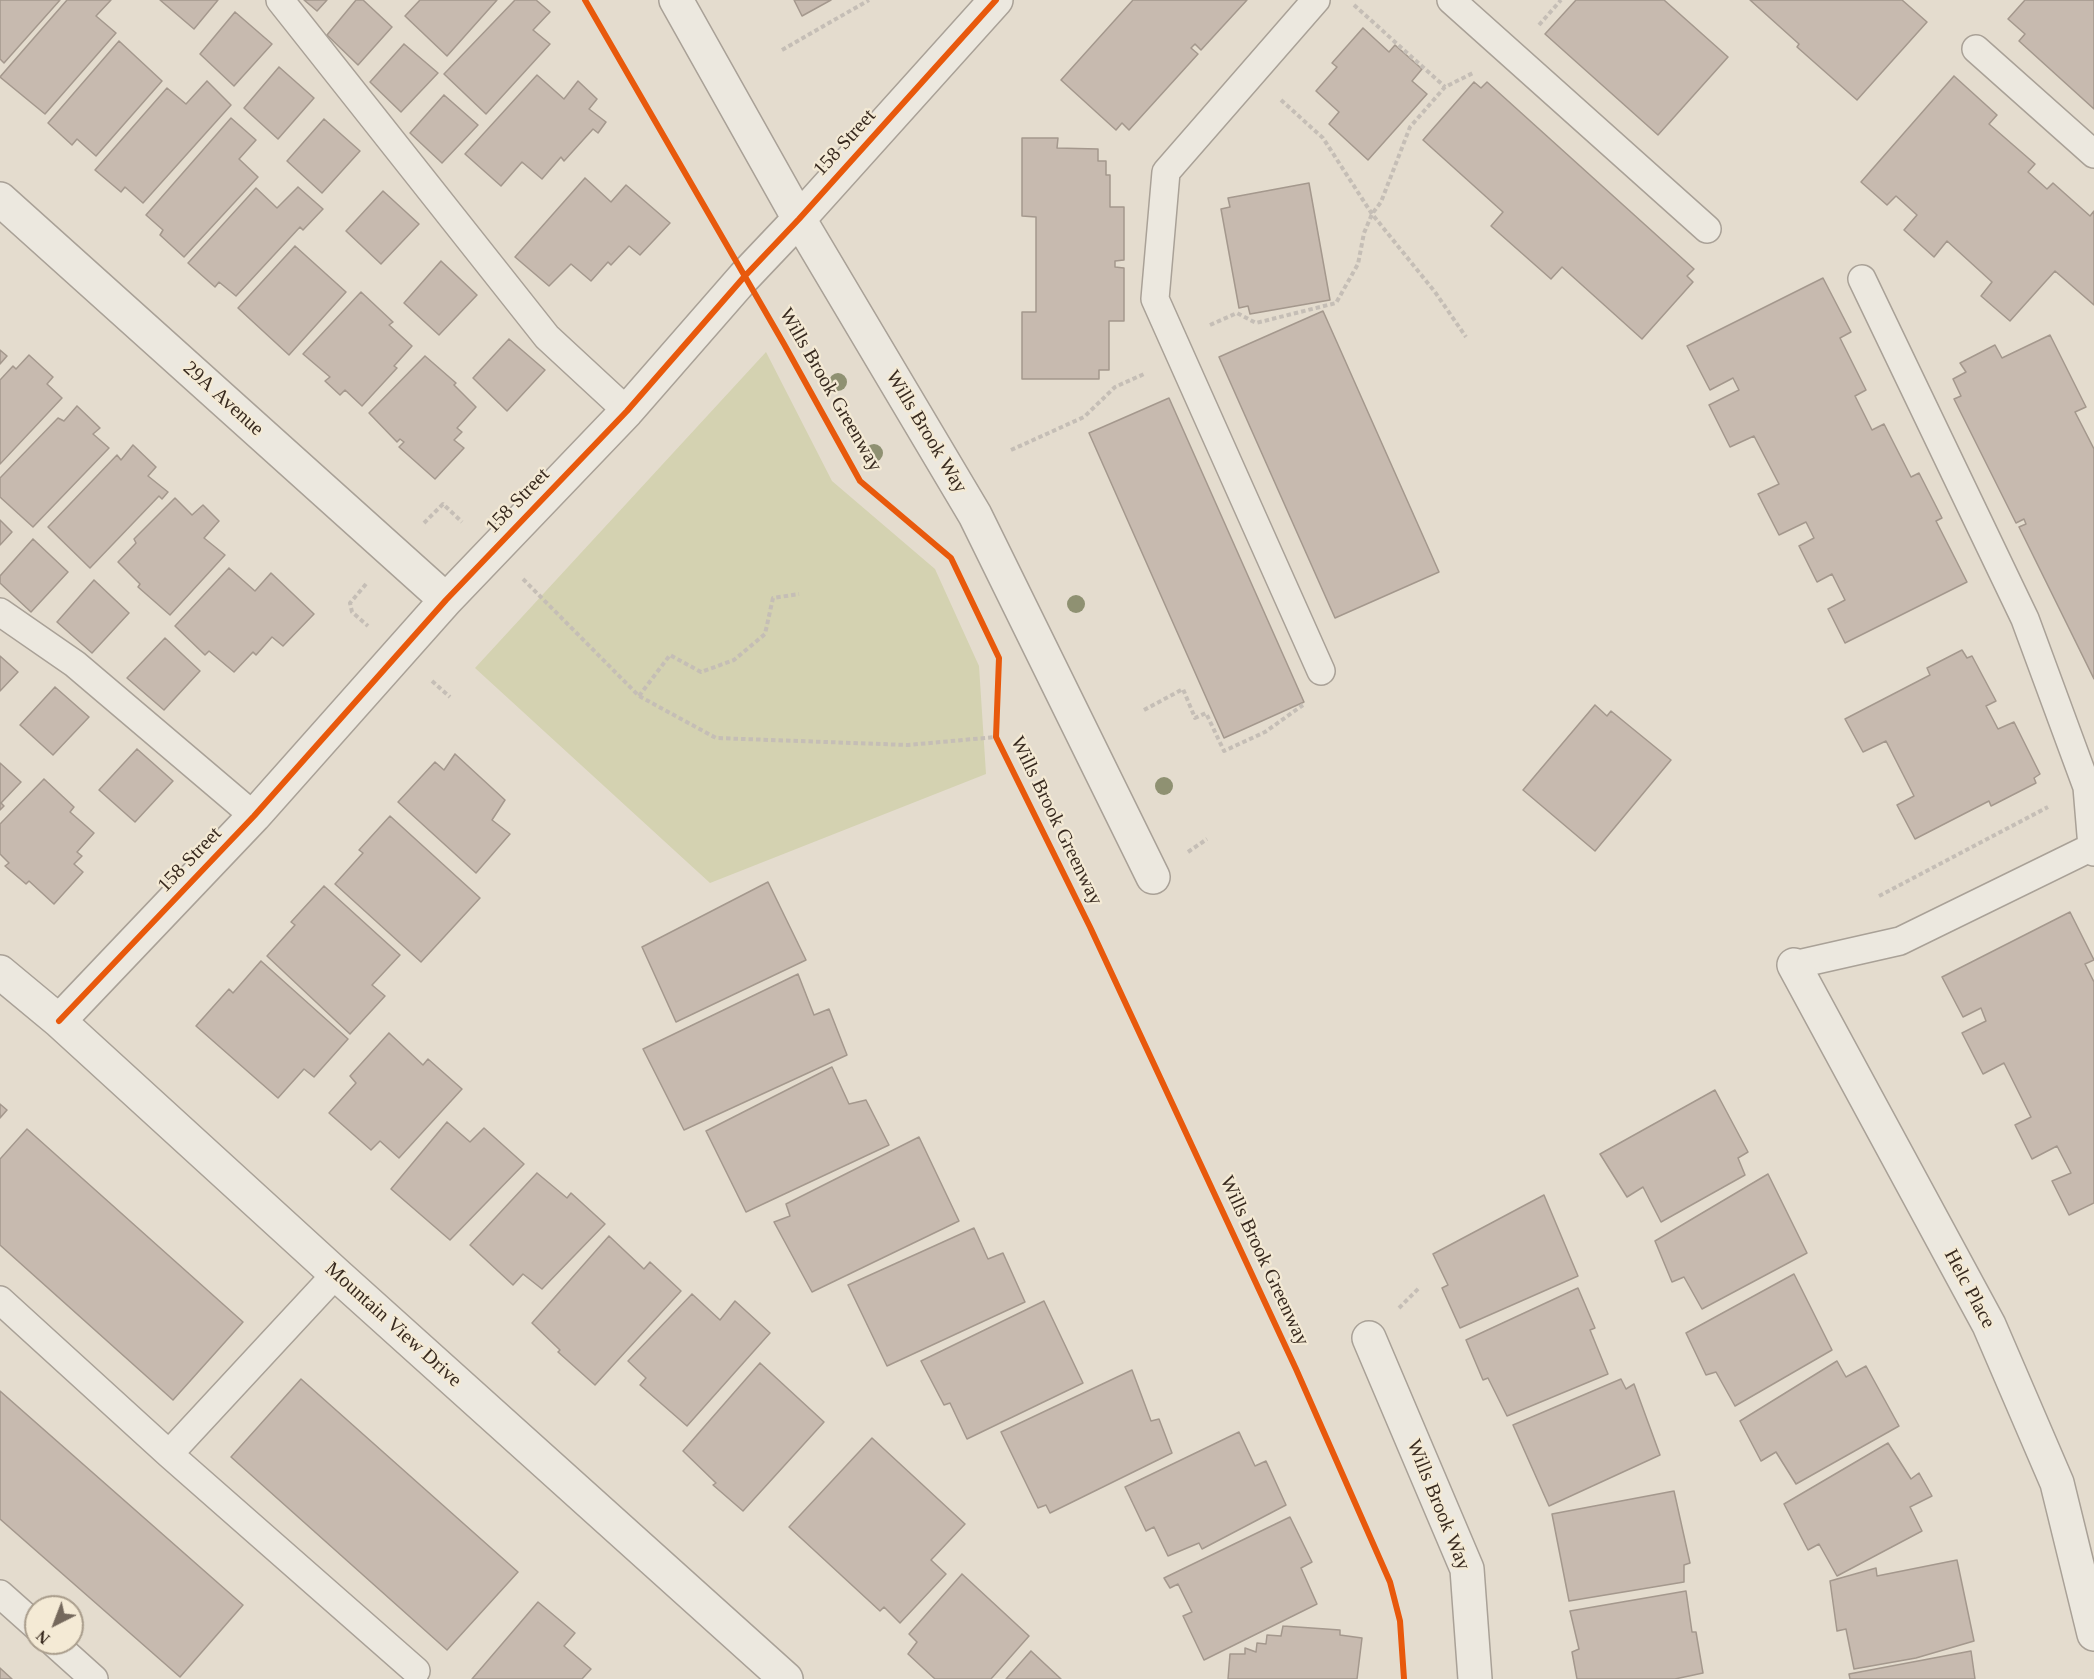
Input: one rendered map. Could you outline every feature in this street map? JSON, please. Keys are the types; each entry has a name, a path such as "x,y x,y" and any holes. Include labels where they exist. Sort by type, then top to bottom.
{"street":[{"name":"Wills Brook Way","path":"676,0 799,219 975,515 1152,877"},
{"name":"158 Street","path":"59,1022 254,816 446,600 627,411 744,277 996,0"},
{"name":"29A Avenue","path":"0,199 446,600"},
{"name":"Helc Place","path":"1794,965 1989,1325 2056,1483 2094,1634"},
{"name":"Mountain View Drive","path":"0,972 59,1022 786,1679"},
{"name":"Wills Brook Way","path":"1369,1338 1467,1569 1475,1679"}],"lane":[{"path":"280,0 547,337 627,411"},
{"path":"1316,0 1166,172 1155,299 1322,671"},
{"path":"1451,0 1707,229"},
{"path":"1977,49 2094,154"},
{"path":"1794,965 1900,941 2093,850 2087,787 2025,619 1862,279"},
{"path":"0,612 75,664 254,816"},
{"path":"170,1454 336,1274"},
{"path":"0,1300 416,1671"},
{"path":"0,1594 24,1615"},
{"path":"67,1655 94,1679"}],"path":[{"path":"782,50 869,0"},
{"path":"1353,3 1445,87"},
{"path":"1011,450 1084,417 1116,387 1237,313 1256,323 1336,303 1358,264 1364,233 1372,214 1381,202 1410,127 1445,87 1482,69 1502,46"},
{"path":"1251,74 1323,138 1372,214 1435,292 1466,337"},
{"path":"420,527 443,504 466,525"},
{"path":"519,575 639,696 717,738 908,745 996,737"},
{"path":"369,627 352,612 350,603 370,580"},
{"path":"639,696 670,655 701,672 734,660 765,634 773,598 799,594"},
{"path":"1144,710 1183,689 1195,718 1206,713 1224,751 1265,732 1308,702 1322,671"},
{"path":"426,676 450,697"},
{"path":"1879,896 2087,787"}],"shaded area":[{"path":"766,352 832,481 935,569 979,666 986,774 710,883 475,668"}],"building":[{"path":"0,0 60,0 4,63 0,59"},
{"path":"67,0 111,0 96,16 116,33 45,114 0,77"},
{"path":"160,0 218,0 194,29"},
{"path":"304,0 327,0 317,11"},
{"path":"356,0 363,0 392,27 358,65 327,35"},
{"path":"420,0 497,0 447,56 405,16"},
{"path":"515,0 536,0 550,12 533,30 550,44 486,114 444,74"},
{"path":"794,0 831,0 802,16"},
{"path":"1133,0 1247,0 1201,50 1195,44 1191,48 1198,54 1129,130 1122,123 1116,130 1061,80"},
{"path":"1576,0 1664,0 1728,57 1658,135 1545,34"},
{"path":"1750,0 1902,0 1927,22 1857,100 1797,47 1799,44"},
{"path":"2025,0 2094,0 2094,109 2019,41 2025,34 2008,19"},
{"path":"235,12 272,44 234,86 200,54"},
{"path":"1363,28 1389,52 1395,45 1422,69 1412,81 1427,94 1368,160 1329,124 1339,112 1316,91 1337,67 1332,63"},
{"path":"119,41 162,81 96,156 77,139 72,145 48,123"},
{"path":"404,44 438,73 401,112 370,82"},
{"path":"279,67 314,98 278,139 244,108"},
{"path":"537,75 564,99 578,81 597,99 589,109 606,122 598,133 593,129 564,161 561,157 542,179 522,162 501,186 465,154"},
{"path":"1954,76 1997,115 1989,124 2035,164 2028,172 2047,189 2053,183 2090,216 2094,211 2094,305 2055,271 2010,321 1981,296 1992,282 1947,241 1934,257 1904,230 1917,215 1896,196 1887,205 1861,182"},
{"path":"207,81 231,105 143,203 125,187 121,192 95,170 167,88 186,104"},
{"path":"1474,82 1481,88 1487,82 1694,269 1687,276 1693,282 1642,339 1562,267 1551,279 1491,226 1503,212 1423,140"},
{"path":"444,95 478,125 442,163 410,133"},
{"path":"231,118 256,140 239,159 258,177 184,257 160,235 163,230 146,215"},
{"path":"324,119 360,151 322,193 287,161"},
{"path":"1022,138 1058,138 1057,148 1098,149 1098,161 1106,161 1106,175 1110,175 1110,207 1124,207 1124,260 1115,261 1115,267 1124,268 1124,321 1109,321 1109,370 1099,370 1099,379 1022,379 1022,312 1036,312 1036,217 1022,216"},
{"path":"585,178 611,202 626,185 670,223 640,255 629,246 611,265 608,262 591,281 571,264 549,286 515,257"},
{"path":"1309,183 1330,300 1250,314 1248,306 1239,308 1221,209 1230,207 1228,198"},
{"path":"298,187 323,209 303,230 300,227 236,296 219,282 215,287 188,263 256,188 277,208"},
{"path":"383,191 419,224 381,264 346,231"},
{"path":"295,246 346,292 289,355 238,308"},
{"path":"441,261 477,295 439,335 404,303"},
{"path":"1823,278 1851,332 1840,338 1866,390 1855,396 1872,430 1884,424 1911,477 1919,473 1942,518 1936,521 1967,582 1845,643 1828,609 1845,600 1832,574 1817,582 1799,546 1814,538 1806,522 1779,535 1758,494 1779,484 1754,436 1730,447 1709,405 1739,390 1733,378 1710,390 1687,346"},
{"path":"361,292 393,322 389,325 412,346 394,366 397,368 362,406 345,390 340,395 325,381 330,377 303,354"},
{"path":"1323,311 1439,572 1335,618 1219,357"},
{"path":"2050,335 2086,407 2075,412 2094,449 2094,679 2019,527 2026,524 2024,519 2016,523 1954,399 1961,396 1953,379 1966,372 1960,363 1995,345 2002,358"},
{"path":"509,339 545,370 507,411 473,378"},
{"path":"0,350 7,356 0,364"},
{"path":"29,355 53,377 47,384 62,398 0,464 0,380 13,366 16,369"},
{"path":"425,356 456,383 454,385 476,407 457,428 462,432 454,440 464,448 435,479 399,447 404,442 400,439 397,442 369,413"},
{"path":"1169,398 1304,702 1224,738 1089,433"},
{"path":"77,406 100,428 93,434 109,448 33,527 0,497 0,478 58,418 64,421"},
{"path":"133,445 156,467 148,476 168,492 162,499 159,496 90,568 48,527 117,455 121,460"},
{"path":"175,498 192,515 203,505 219,521 204,538 225,555 170,615 138,587 140,584 118,562 136,543 134,539"},
{"path":"0,520 12,532 0,545"},
{"path":"33,539 68,572 31,612 0,583 0,576"},
{"path":"229,568 255,591 271,573 314,614 283,646 272,637 256,655 253,652 234,672 209,651 205,655 175,626"},
{"path":"94,580 129,613 92,653 57,622"},
{"path":"165,638 200,671 164,710 127,678"},
{"path":"1962,650 1967,658 1972,656 1996,701 1986,706 1998,729 2014,722 2040,774 2034,778 2036,783 1991,806 1989,801 1915,839 1897,805 1914,796 1886,741 1863,752 1845,719 1930,675 1927,668"},
{"path":"0,656 18,672 0,691"},
{"path":"55,687 89,717 53,755 20,725"},
{"path":"1595,705 1607,716 1611,711 1671,760 1595,851 1523,790"},
{"path":"137,749 173,781 135,822 99,790"},
{"path":"455,754 505,800 492,820 510,834 476,873 398,802 435,762 444,770"},
{"path":"0,763 21,782 1,803 4,806 0,810"},
{"path":"44,779 74,807 70,812 94,833 77,852 82,856 74,864 83,872 54,904 29,881 26,884 5,866 9,863 0,854 0,824"},
{"path":"390,816 480,898 421,962 335,884 363,853 359,850"},
{"path":"768,882 806,960 676,1022 642,947"},
{"path":"324,886 400,955 372,985 385,996 350,1034 267,956 295,925 291,922"},
{"path":"2070,912 2094,960 2085,964 2094,982 2094,1203 2069,1215 2052,1181 2071,1173 2057,1146 2032,1159 2015,1125 2031,1117 2004,1063 1983,1074 1962,1033 1986,1021 1981,1008 1963,1017 1942,977"},
{"path":"261,961 348,1039 314,1077 304,1069 278,1098 196,1026 229,989 233,993"},
{"path":"798,974 814,1015 829,1009 847,1055 684,1130 643,1049"},
{"path":"389,1033 423,1065 428,1059 462,1089 399,1158 380,1141 371,1150 329,1113 356,1083 350,1076"},
{"path":"832,1067 849,1104 866,1100 889,1145 746,1212 706,1131"},
{"path":"1715,1090 1748,1152 1738,1158 1745,1175 1661,1222 1643,1187 1627,1197 1600,1154"},
{"path":"0,1104 7,1110 0,1118"},
{"path":"447,1122 470,1142 484,1128 524,1164 450,1240 391,1189"},
{"path":"27,1129 243,1322 173,1400 0,1245 0,1159"},
{"path":"919,1137 959,1221 812,1292 774,1222 790,1216 786,1204"},
{"path":"537,1173 567,1198 571,1193 605,1224 542,1289 523,1274 513,1285 470,1245"},
{"path":"1768,1174 1807,1253 1702,1309 1684,1277 1672,1282 1655,1241"},
{"path":"1544,1195 1578,1276 1460,1328 1442,1288 1448,1285 1433,1254"},
{"path":"974,1228 988,1259 1003,1253 1025,1302 887,1366 848,1285"},
{"path":"609,1236 644,1269 650,1262 681,1291 595,1385 558,1352 560,1350 532,1323"},
{"path":"1794,1274 1832,1350 1735,1406 1716,1372 1706,1375 1686,1333"},
{"path":"1578,1288 1595,1328 1590,1330 1608,1374 1507,1416 1488,1378 1483,1380 1466,1340"},
{"path":"692,1294 720,1320 735,1301 770,1333 687,1426 640,1385 646,1378 628,1361"},
{"path":"1044,1301 1083,1383 967,1439 950,1403 944,1405 921,1361"},
{"path":"1837,1361 1846,1377 1866,1366 1899,1426 1796,1484 1776,1452 1761,1461 1740,1421"},
{"path":"760,1363 824,1422 743,1511 713,1485 716,1483 683,1451"},
{"path":"1132,1370 1151,1421 1159,1419 1172,1453 1050,1513 1046,1505 1038,1508 1001,1432"},
{"path":"301,1379 518,1572 447,1650 231,1457"},
{"path":"1621,1379 1626,1389 1634,1384 1660,1455 1549,1506 1513,1425"},
{"path":"0,1391 243,1605 180,1677 0,1519"},
{"path":"1239,1432 1255,1466 1266,1461 1286,1505 1202,1549 1199,1543 1168,1556 1154,1527 1146,1531 1125,1487"},
{"path":"872,1438 965,1524 931,1560 946,1574 900,1623 884,1607 880,1611 789,1527"},
{"path":"1888,1443 1911,1479 1919,1473 1932,1496 1910,1507 1922,1531 1837,1576 1819,1544 1808,1550 1784,1504"},
{"path":"1674,1491 1690,1563 1684,1565 1684,1582 1569,1601 1552,1514"},
{"path":"1290,1517 1312,1562 1301,1568 1317,1604 1204,1660 1183,1616 1192,1612 1178,1584 1170,1588 1164,1578"},
{"path":"1957,1560 1974,1641 1916,1658 1854,1669 1846,1629 1837,1631 1830,1581 1876,1568 1877,1576"},
{"path":"962,1574 1029,1636 991,1679 935,1679 908,1654 917,1642 909,1634"},
{"path":"1686,1591 1692,1632 1696,1632 1703,1673 1675,1679 1577,1679 1572,1652 1579,1649 1570,1611"},
{"path":"538,1602 575,1633 564,1646 591,1669 582,1679 472,1679"},
{"path":"1283,1626 1340,1630 1340,1635 1362,1638 1357,1679 1228,1679 1230,1654 1245,1654 1245,1648 1256,1652 1257,1643 1266,1644 1267,1635 1281,1636"},
{"path":"1031,1651 1061,1679 1006,1679"},
{"path":"1971,1651 1975,1679 1850,1679 1849,1674"},
{"path":"0,1668 12,1679 0,1679"}],"cycle path":[{"name":"Wills Brook Greenway","path":"585,0 784,344 860,481 951,558 999,658 996,737 1090,927 1296,1369 1390,1582 1400,1621 1404,1679"},
{"path":"59,1021 254,816 446,600 627,411 744,277 996,0"}]}
